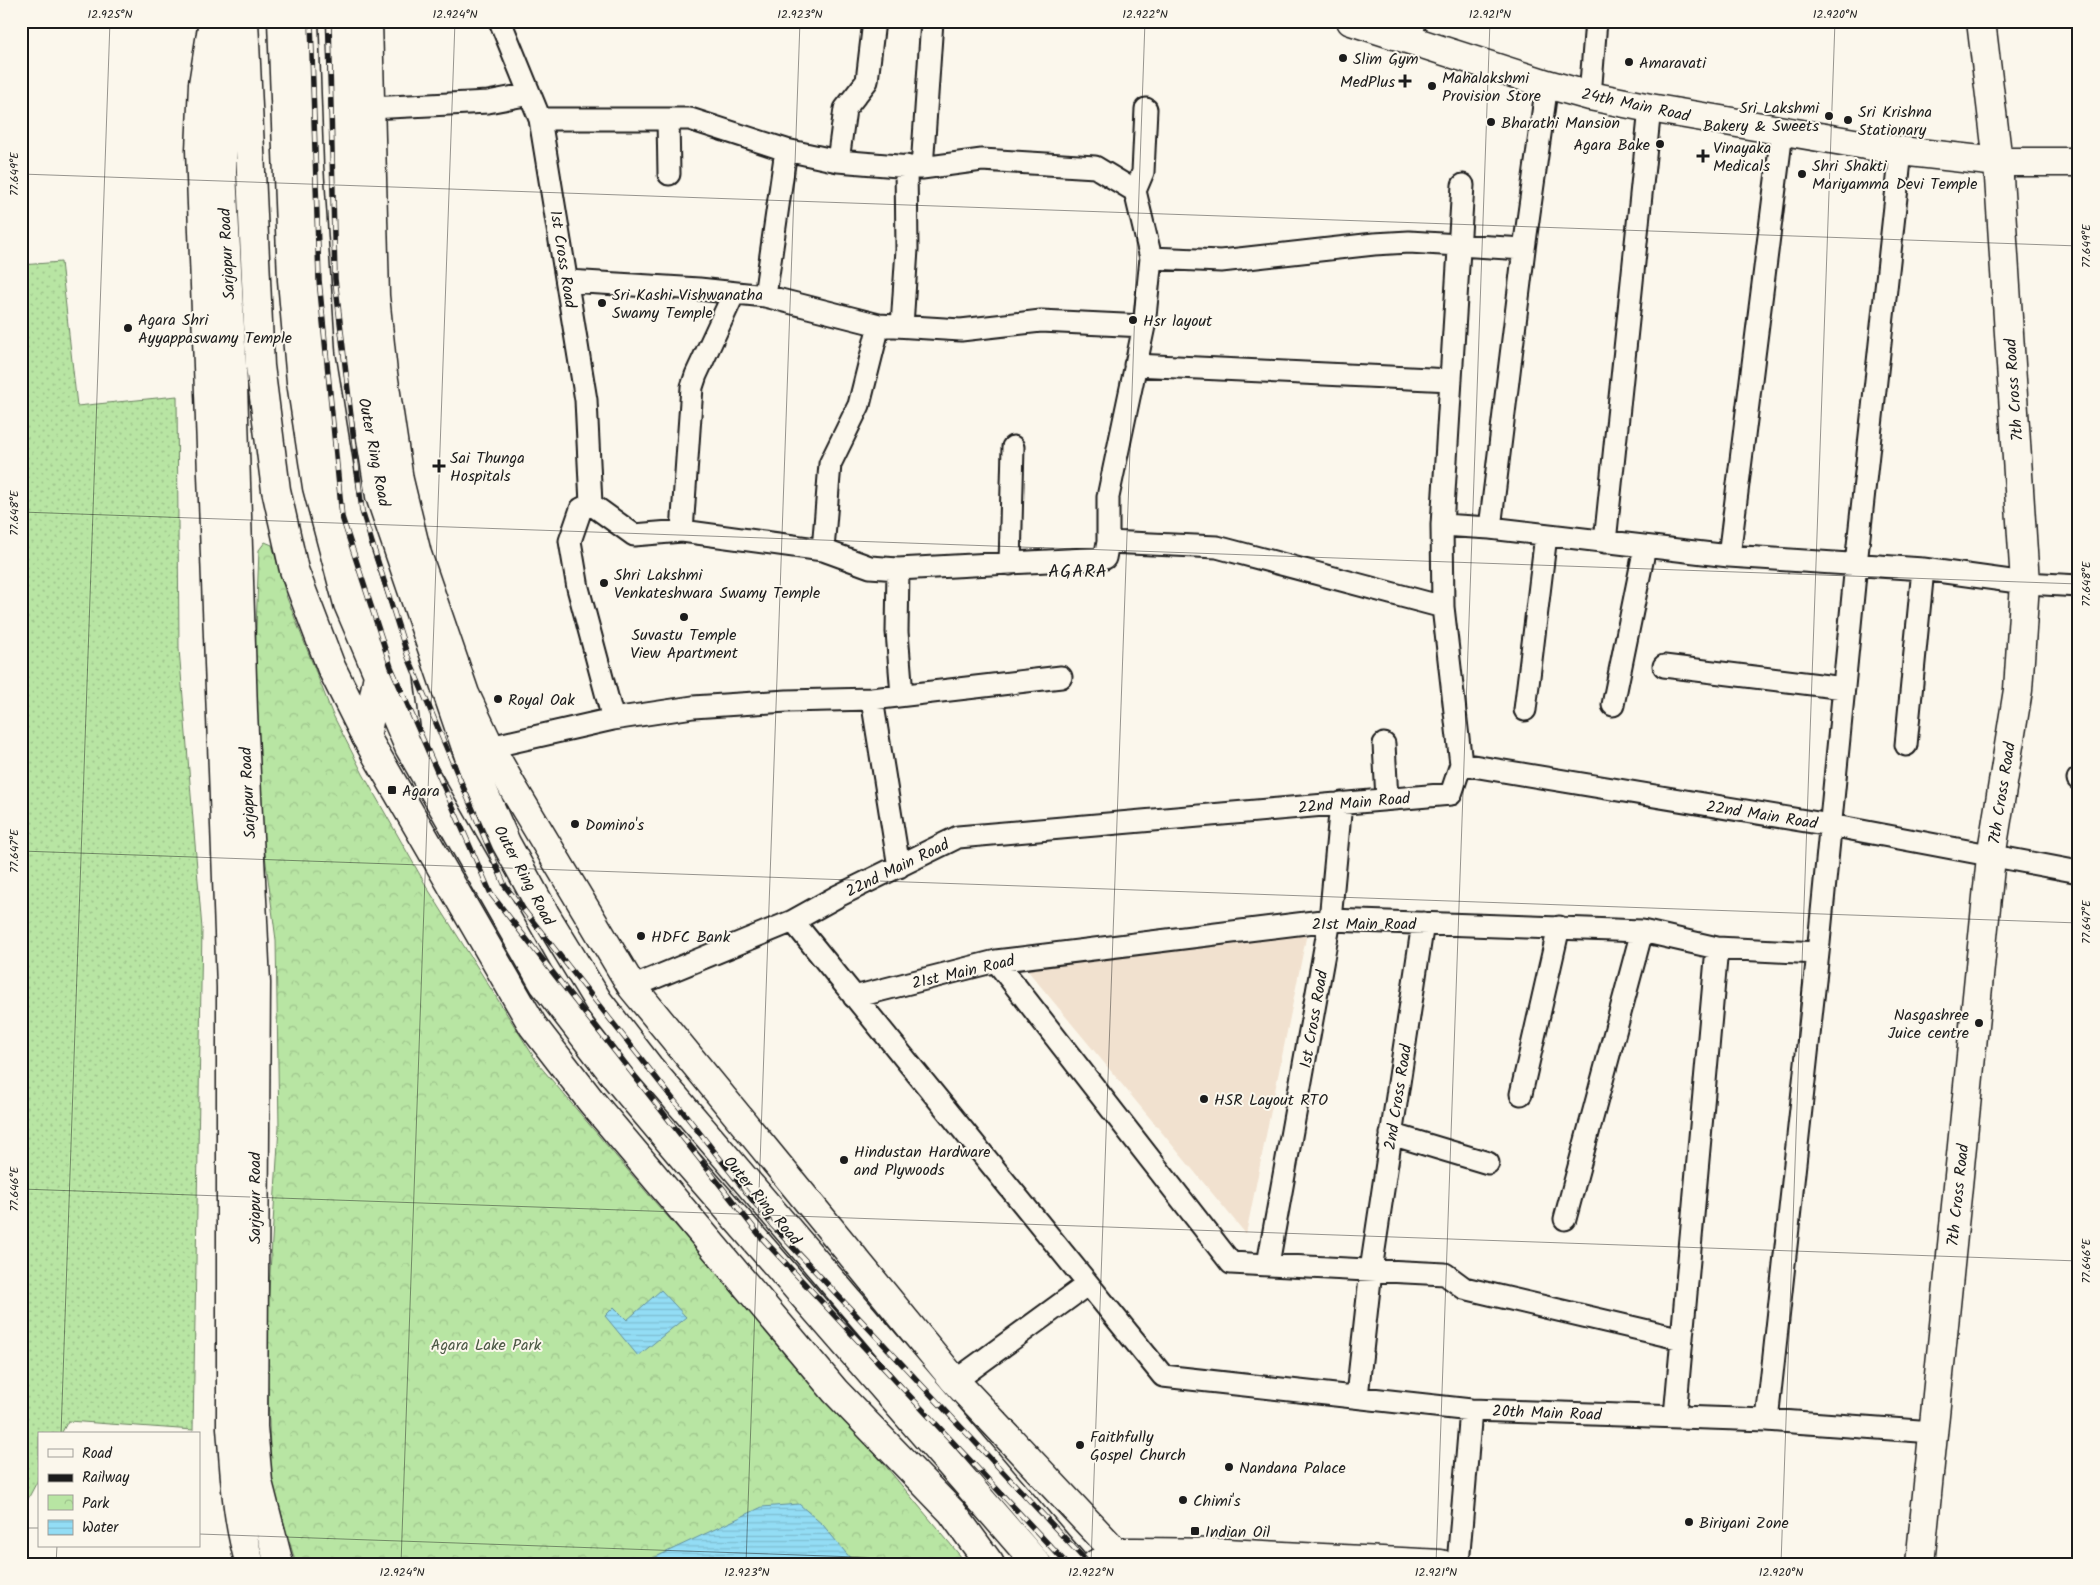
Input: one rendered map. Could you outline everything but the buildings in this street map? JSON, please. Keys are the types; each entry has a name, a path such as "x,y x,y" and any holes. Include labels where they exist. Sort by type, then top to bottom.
{"main road":[{"name":"Sarjapur Road","path":"213,21 203,84 200,150 231,987 231,1428 241,1534 250,1564"},
{"name":"Sarjapur Road","path":"238,21 229,65 222,123 222,172 233,385 242,664 256,984 253,1427 258,1482 279,1564"},
{"path":"244,21 260,366 276,490 294,570 331,667 366,737 533,1026 591,1102 810,1361 836,1391 952,1512 990,1564"},
{"name":"Outer Ring Road","path":"282,21 292,280 301,382 317,487 348,604 409,747 544,984 617,1079 1037,1564"},
{"name":"Outer Ring Road","path":"304,21 309,166 321,354 344,496 355,547 399,678 409,747"},
{"name":"Outer Ring Road","path":"341,21 350,278 361,375 380,496 473,768 506,843 545,914 598,1001 649,1067 1074,1564"},
{"path":"368,21 375,296 383,373 400,480 417,554 466,694 490,747 512,788 632,987 955,1380 1114,1560 1226,1553 1441,1564"},
{"name":"24th Main Road","path":"1351,21 1413,31 1547,84 1590,96 1650,108 1901,151 1998,162 2079,162"},
{"name":"7th Cross Road","path":"1920,1564 1991,857 2018,690 2025,583 1998,162 1981,21"},
{"path":"366,737 378,675"}],"street":[{"name":"1st Cross Road","path":"500,21 540,119 586,400 591,504"},
{"path":"838,161 845,109 867,81 874,21"},
{"path":"902,326 914,167 932,21"},
{"path":"1590,96 1596,21"},
{"path":"1490,528 1524,249 1547,84"},
{"path":"370,108 488,102 530,94"},
{"path":"1606,542 1650,108"},
{"path":"613,719 578,588 570,541 581,509 591,504 634,536 682,531 823,550 870,567 898,569 1105,558 1108,542 1108,496 1144,326 1151,258 1135,191 1143,172 1146,109"},
{"path":"540,119 690,119 786,150 838,161 914,167 982,160 1095,168 1135,191"},
{"path":"668,119 669,174"},
{"path":"1729,556 1782,132"},
{"path":"765,296 786,150"},
{"path":"1767,1420 1818,953 1856,564 1901,151"},
{"path":"1462,764 1443,607 1442,525 1463,185"},
{"path":"1151,258 1221,261 1374,244 1409,242 1524,249"},
{"path":"568,281 699,289 765,296 879,325 961,330 1041,321 1144,326"},
{"path":"682,531 692,387 734,293"},
{"path":"823,550 830,464 859,405 879,325"},
{"path":"1135,365 1451,380"},
{"path":"1010,564 1013,447"},
{"path":"1442,525 1490,528 1729,556 1923,569 2025,583 2079,586"},
{"path":"1526,710 1546,535"},
{"path":"1108,542 1217,547 1443,607"},
{"path":"1612,705 1645,547"},
{"path":"898,569 897,632 902,695"},
{"path":"1906,745 1923,569"},
{"path":"1664,666 1844,688"},
{"path":"473,768 490,747 613,719 693,707 788,700 872,699 1061,677"},
{"path":"872,699 899,867"},
{"path":"1384,744 1387,799"},
{"name":"22nd Main Road","path":"632,987 792,921 838,896 958,838 1451,794 1462,764 1830,825 1991,857 2079,872"},
{"name":"1st Cross Road","path":"1268,1264 1330,920 1341,803"},
{"name":"21st Main Road","path":"854,997 996,961 1330,920 1642,931 1717,948 1818,953"},
{"path":"792,921 1088,1284 955,1380"},
{"name":"2nd Cross Road","path":"1357,1396 1371,1270 1423,923"},
{"path":"1521,1094 1559,928"},
{"path":"1565,1219 1642,931"},
{"path":"1675,1416 1717,948"},
{"path":"996,961 1231,1263 1445,1274 1464,1288 1682,1339"},
{"path":"1391,1134 1488,1163"},
{"name":"20th Main Road","path":"1088,1284 1163,1376 1471,1410 1767,1420 1932,1432"},
{"path":"1458,1564 1471,1410"}],"shaded area":[{"name":"HSR Layout RTO","path":"1307,933 1246,1234 1023,965"}],"green space":[{"path":"61,262 77,406 177,396 179,649 202,929 193,1430 68,1421 62,1432 38,1432 38,1480 21,1512 21,265"},
{"name":"Agara Lake Park","path":"265,542 272,545 287,598 332,713 363,774 428,889 539,1065 654,1201 863,1439 967,1564 296,1564 271,1479 266,1337 279,1127 276,940 259,809 253,707 259,550"}],"water":[{"path":"661,1290 686,1317 638,1356 605,1316 614,1307 627,1320"},
{"path":"799,1504 823,1525 855,1564 641,1564 762,1507"}],"railway":[{"path":"311,21 319,280 342,517 391,667 491,894 761,1237 1067,1564"},
{"path":"329,21 335,279 362,511 408,657 505,886 773,1226 1089,1564"}],"place":[{"name":"Slim Gym","path":"1343,58"},
{"name":"Amaravati","path":"1629,62"},
{"name":"MedPlus","path":"1405,81"},
{"name":"Mahalakshmi Provision Store","path":"1432,86"},
{"name":"Sri Lakshmi Bakery & Sweets","path":"1829,116"},
{"name":"Sri Krishna Stationary","path":"1848,120"},
{"name":"Bharathi Mansion","path":"1491,122"},
{"name":"Agara Bake","path":"1660,144"},
{"name":"Vinayaka Medicals","path":"1703,156"},
{"name":"Shri Shakti Mariyamma Devi Temple","path":"1802,174"},
{"name":"Sri Kashi Vishwanatha Swamy Temple","path":"602,303"},
{"name":"Hsr layout","path":"1133,320"},
{"name":"Agara Shri Ayyappaswamy Temple","path":"128,328"},
{"name":"Sai Thunga Hospitals","path":"439,466"},
{"name":"Shri Lakshmi Venkateshwara Swamy Temple","path":"604,583"},
{"name":"Suvastu Temple View Apartment","path":"684,617"},
{"name":"Royal Oak","path":"498,699"},
{"name":"Agara","path":"392,790"},
{"name":"Domino's","path":"575,824"},
{"name":"HDFC Bank","path":"641,936"},
{"name":"Nasgashree Juice centre","path":"1979,1023"},
{"name":"HSR Layout RTO","path":"1204,1099"},
{"name":"Hindustan Hardware and Plywoods","path":"844,1160"},
{"name":"Faithfully Gospel Church","path":"1080,1445"},
{"name":"Nandana Palace","path":"1229,1467"},
{"name":"Chimi's","path":"1183,1500"},
{"name":"Biriyani Zone","path":"1689,1522"},
{"name":"Indian Oil","path":"1195,1531"}],"district":[{"name":"AGARA","path":"1078,571"}]}
